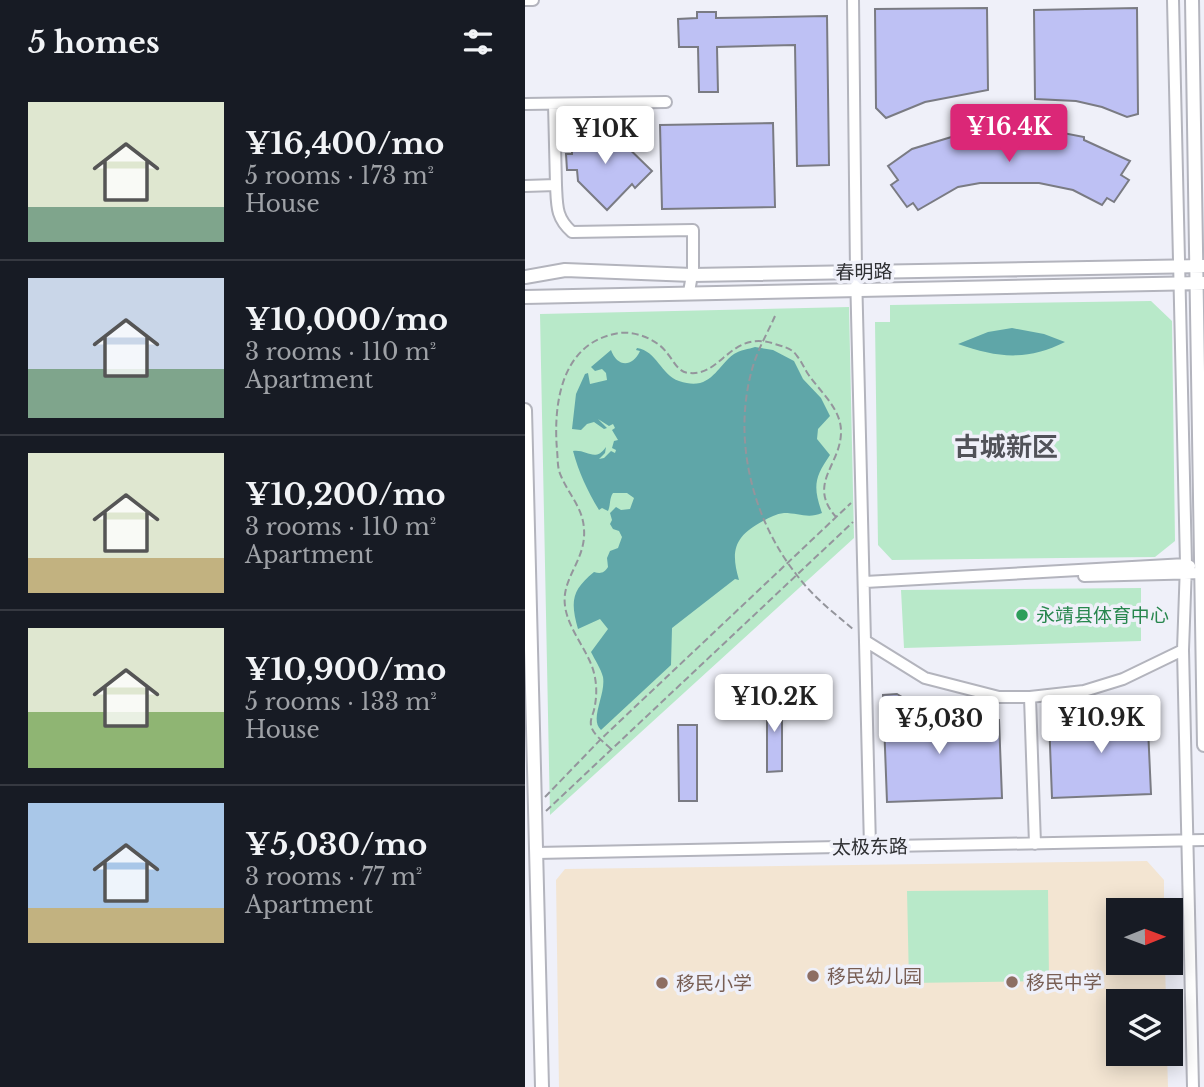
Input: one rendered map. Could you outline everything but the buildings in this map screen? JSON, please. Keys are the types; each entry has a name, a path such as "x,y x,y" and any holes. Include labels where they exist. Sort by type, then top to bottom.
{"main road":[{"path":"1192,0 1201,266 1204,745"},
{"name":"春明路","path":"525,277 565,270 692,275 1201,266"},
{"name":"春明路","path":"525,297 1201,283"},
{"path":"525,410 541,1087"}],"street":[{"path":"525,0 533,0"},
{"path":"853,0 856,272 870,847"},
{"path":"1173,0 1186,569 1183,650 1193,1087"},
{"path":"525,104 666,102"},
{"path":"554,104 557,208 562,224 572,232 693,230 689,292"},
{"path":"525,186 556,186"},
{"path":"865,582 1186,569 1203,573"},
{"path":"867,642 925,678 999,697 1030,698 1084,691 1123,679 1183,650"},
{"path":"1030,698 1035,844"},
{"name":"太极东路","path":"536,853 1204,840"}],"path":[{"path":"775,316 753,366 746,402 745,439 753,491 778,550 796,575 867,642"},
{"path":"611,749 594,732 590,723 596,701 595,677 592,665 574,634 565,603 565,593 582,549 584,530 578,505 560,476 556,423 566,372 577,356 592,344 622,333 634,334 659,344 683,372 693,374 707,370 734,348 748,342 764,340 793,350 839,419 842,432 837,456 824,479 824,489 831,510 837,517"},
{"path":"535,815 601,739 862,492"},
{"path":"535,815 611,749 863,513"}],"shaded area":[{"path":"1147,861 1164,880 1164,898 1106,898 1106,975 1165,975 1166,989 1106,989 1106,1066 1167,1066 1168,1087 559,1087 556,880 565,869"}],"green space":[{"path":"1151,301 1172,321 1175,541 1155,557 892,560 878,545 875,322 890,322 890,305"},
{"path":"849,307 854,538 550,815 540,314"},
{"name":"永靖县体育中心","path":"1141,588 1141,641 904,648 901,590"},
{"path":"1048,890 1049,981 909,983 907,891"}],"water":[{"path":"1012,328 1044,334 1065,342 1025,355 999,355 958,344 988,332"},
{"path":"755,347 773,350 794,361 803,379 821,398 830,416 818,429 817,439 830,455 818,477 816,489 822,513 812,516 778,514 746,532 735,552 739,580 735,579 672,628 671,665 601,730 597,713 603,677 591,652 608,629 600,619 578,629 574,603 581,585 594,572 605,571 610,551 618,548 622,537 610,524 610,513 616,507 621,510 630,509 634,498 627,493 613,493 608,511 602,508 599,510 595,503 573,451 594,455 606,447 605,453 599,459 604,458 611,451 615,453 616,450 612,448 614,441 618,440 612,430 615,428 613,424 609,426 598,419 607,428 604,429 594,422 581,430 572,429 576,394 585,374 588,373 590,384 607,380 602,369 595,371 591,367 611,350 617,360 629,363 637,357 640,351 636,350 637,348 644,350 673,378 690,384 706,381 734,354"}],"place":[{"name":"永靖县体育中心","path":"1022,615"},
{"name":"移民幼儿园","path":"813,976"},
{"name":"移民中学","path":"1012,982"},
{"name":"移民小学","path":"662,983"}],"district":[{"name":"古城新区","path":"1006,447"}]}
